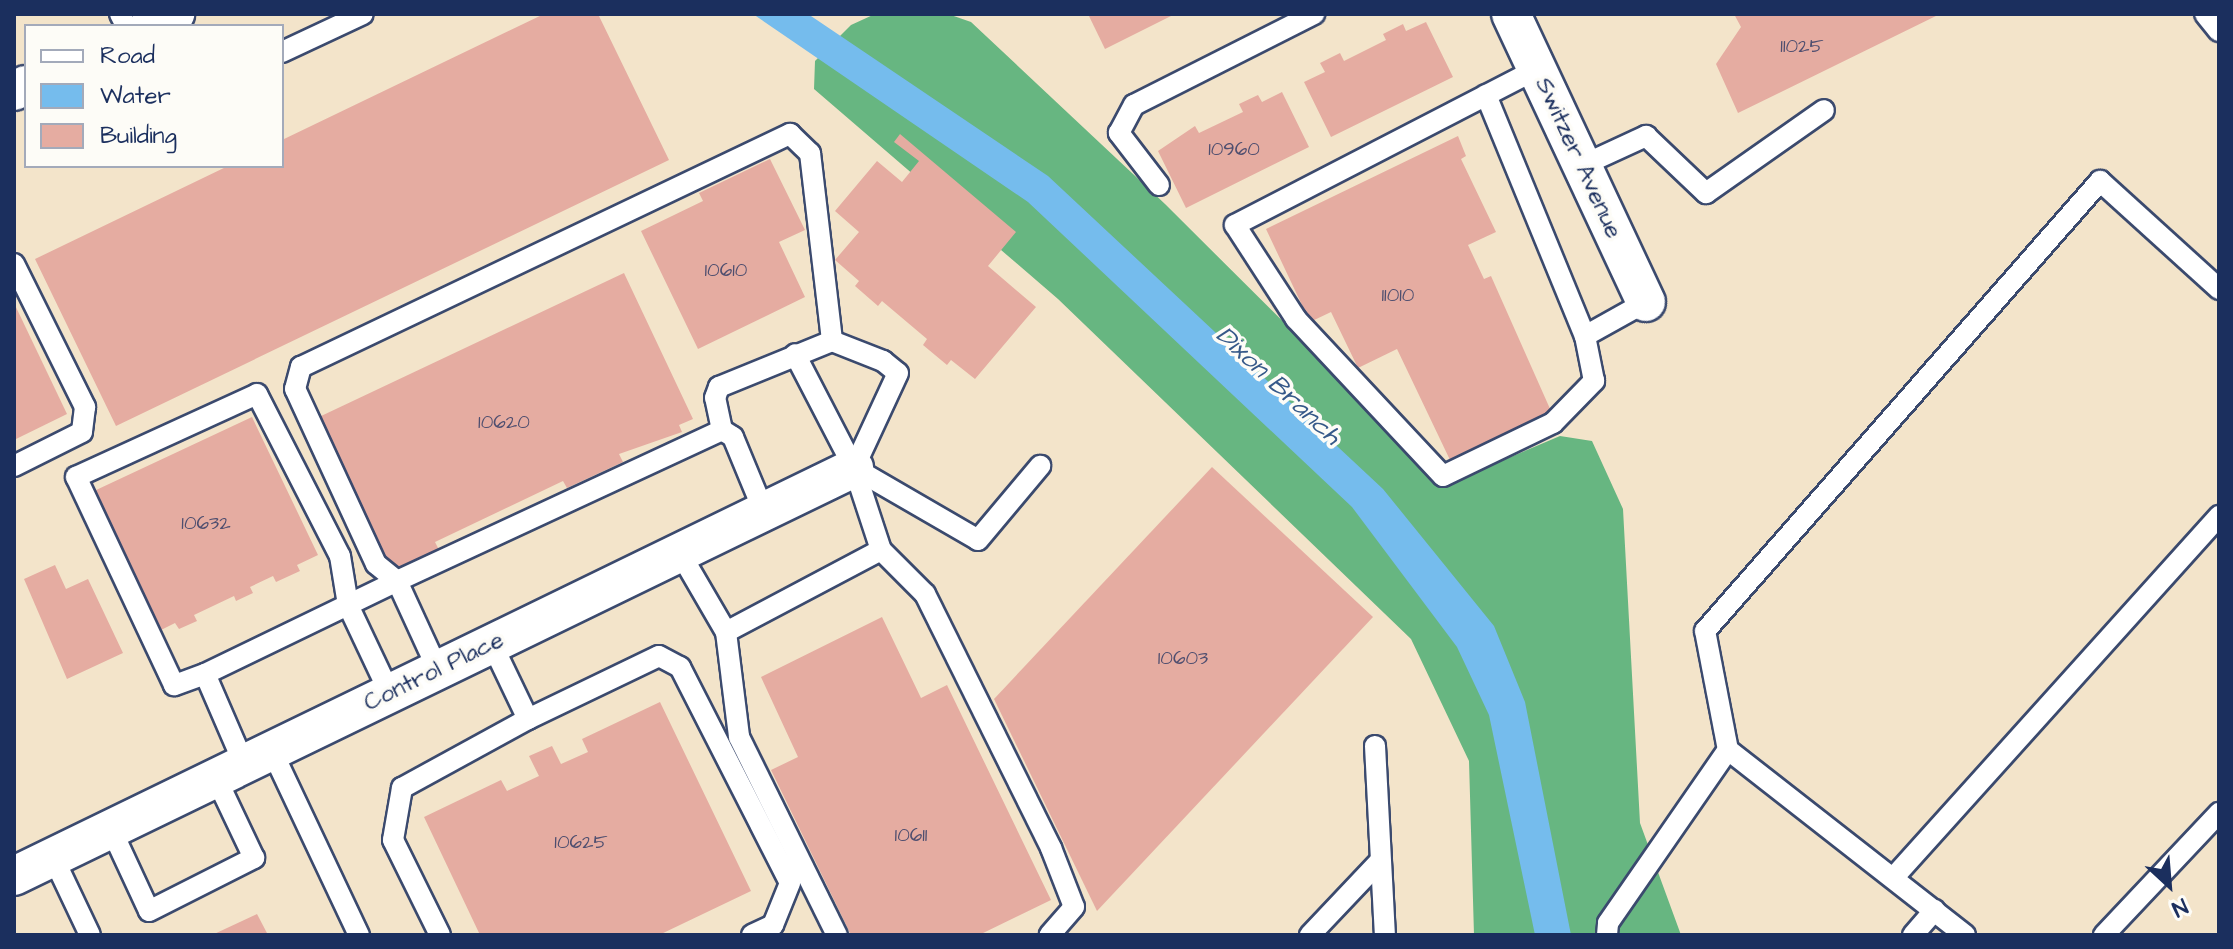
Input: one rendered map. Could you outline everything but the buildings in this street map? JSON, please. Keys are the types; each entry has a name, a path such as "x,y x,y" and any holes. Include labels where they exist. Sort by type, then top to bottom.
{"street":[{"name":"Switzer Avenue","path":"1511,14 1646,302"},
{"name":"Control Place","path":"14,876 854,468"}],"lane":[{"path":"284,51 363,14"},
{"path":"1159,185 1119,133 1134,105 1314,14"},
{"path":"2205,14 2219,31"},
{"path":"1486,95 1585,336 1594,381 1553,423 1443,476 1296,319 1235,225 1486,95 1537,69"},
{"path":"1581,166 1646,136 1706,193 1824,110"},
{"path":"438,670 397,581 376,564 295,389 301,367 790,134 810,153 832,341"},
{"path":"1965,935 1728,750 1705,631 2100,181 2219,289"},
{"path":"14,264 85,407 82,432 14,466"},
{"path":"1585,336 1646,302"},
{"path":"764,512 733,437 722,430 715,398 719,387 832,341 883,361 898,373 854,468"},
{"path":"795,354 854,468 881,550 925,594 1051,848 1074,907 1050,935"},
{"path":"390,694 348,605 340,556 257,394 76,477 174,685 205,674 348,605 397,581 722,430"},
{"path":"854,468 978,540 1040,466"},
{"path":"1894,877 2219,516"},
{"path":"726,632 881,550"},
{"path":"680,553 726,632 739,737 837,935"},
{"path":"492,644 528,719"},
{"path":"440,935 393,840 402,788 528,719 659,656 680,667 790,883 773,925 752,935"},
{"path":"205,674 244,764 359,935"},
{"path":"1375,746 1378,863 1385,935"},
{"path":"1607,935 1608,923 1728,750"},
{"path":"111,829 149,911 254,858 244,764"},
{"path":"2104,935 2219,813"},
{"path":"53,857 90,935"},
{"path":"1310,935 1378,863"},
{"path":"1913,935 1935,910"}],"green space":[{"path":"875,14 948,14 971,22 1165,204 1431,469 1475,472 1560,436 1592,441 1623,509 1640,823 1681,935 1474,935 1469,761 1411,639 1058,299 814,89 815,61 851,25"}],"water":[{"path":"753,14 808,14 1048,176 1383,489 1494,626 1525,702 1571,935 1535,935 1489,715 1457,647 1352,507 1028,202"}],"water label":[{"name":"Dixon Branch","path":"1278,386"}]}
